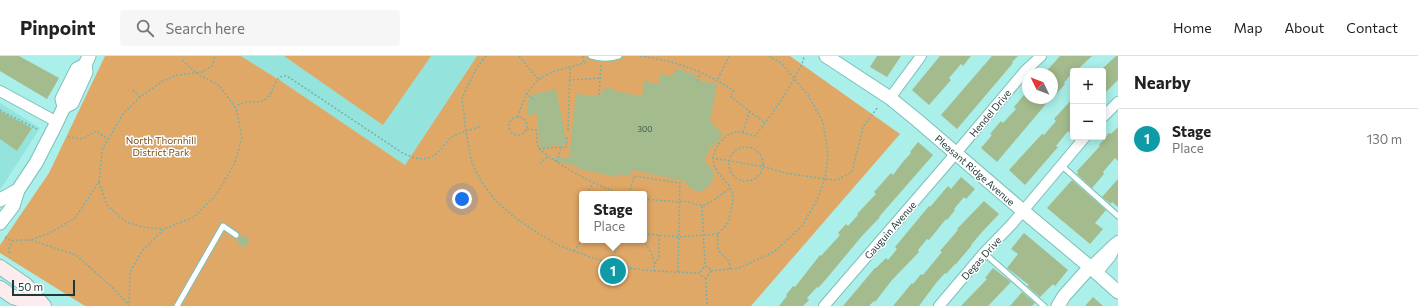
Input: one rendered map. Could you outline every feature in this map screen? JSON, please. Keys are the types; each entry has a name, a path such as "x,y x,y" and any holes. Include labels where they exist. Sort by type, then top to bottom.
{"main road":[{"path":"0,267 26,285 44,306"},
{"path":"0,288 13,297 40,306"}],"street":[{"name":"Pleasant Ridge Avenue","path":"826,56 890,98 1094,270 1118,292"},
{"path":"890,98 921,56"},
{"name":"Hendel Drive","path":"956,153 1025,71 1041,56"},
{"path":"0,224 13,206 18,190 36,163 57,122 64,107 62,98 77,68 87,60"},
{"path":"0,91 57,122"},
{"path":"1106,114 1118,102"},
{"name":"Degas Drive","path":"939,306 984,253 1023,211 1082,140"},
{"name":"Gauguin Avenue","path":"824,306 956,153"},
{"path":"0,200 18,190"},
{"path":"1058,306 1064,296 1111,256 1118,241"},
{"path":"1065,306 1070,302 1094,270"}],"lane":[{"path":"591,56 613,58 619,56"},
{"path":"1060,165 1118,216"},
{"path":"177,306 223,226 236,234"},
{"path":"984,253 1044,306"}],"path":[{"path":"164,229 142,227 126,222 107,205 99,182 102,150 123,114 140,97 163,81 177,75 202,72 212,66 215,56"},
{"path":"486,56 477,67 462,98 472,164 476,173 495,200 513,216 560,246 612,265 654,271 699,273 706,278"},
{"path":"519,56 539,80"},
{"path":"583,56 584,63"},
{"path":"640,56 672,61 717,80 734,91 730,96 765,123"},
{"path":"717,80 729,56"},
{"path":"707,306 706,278 711,272 739,268 774,252 802,226 817,200 825,179 828,154 823,122 808,95 781,63 769,56"},
{"path":"730,269 729,261 722,256 717,248 718,234 727,224 733,197 730,188 716,171 712,158 718,144 727,135 743,132 755,136 775,110 804,61 804,56"},
{"path":"129,306 130,272 142,251 164,229 194,217 216,195 235,163 242,137 234,107 220,86 196,73 182,60"},
{"path":"518,117 526,93 539,80 550,73 589,62"},
{"path":"599,95 601,62"},
{"path":"568,130 570,67"},
{"path":"698,81 700,73"},
{"path":"234,107 247,102 254,103 264,100 271,93 279,78 282,75 287,76 412,158 423,159 432,156 456,135 481,126"},
{"path":"569,80 600,78"},
{"path":"133,90 140,97"},
{"path":"526,93 533,99"},
{"path":"712,158 785,173 837,180 852,172 863,127 878,107"},
{"path":"743,132 750,112 747,109"},
{"path":"0,110 37,129"},
{"path":"518,117 526,121 528,125 527,129 520,136 515,135 510,132 510,122 513,118 518,117"},
{"path":"527,129 536,130 538,148 548,156 593,183 613,191"},
{"path":"68,137 82,139 96,131 108,139"},
{"path":"539,149 566,147 567,137"},
{"path":"557,162 561,147"},
{"path":"748,147 754,149 760,155 763,161 763,168 756,178 744,181 738,179 732,173 729,167 729,161 736,150 748,147"},
{"path":"540,164 548,156"},
{"path":"630,191 634,176 680,183 678,273"},
{"path":"31,240 50,233 76,218 99,182"},
{"path":"589,191 593,183"},
{"path":"647,199 683,201 702,206 730,188"},
{"path":"699,273 705,266 702,206"},
{"path":"647,234 679,236 718,234"},
{"path":"654,271 655,264 659,256 659,235"},
{"path":"5,237 12,241 31,240 76,256 112,287 129,306"},
{"path":"9,253 9,248 12,241"},
{"path":"574,251 580,243"},
{"path":"612,265 617,243"},
{"path":"645,243 655,264"},
{"path":"705,266 709,268 711,272"}],"shaded area":[{"path":"241,56 477,56 405,165 281,81"},
{"path":"0,103 40,128 0,190"}],"green space":[{"name":"North Thornhill District Park","path":"105,56 241,56 281,81 405,165 477,56 790,56 900,134 751,306 85,306 0,253 0,245 49,173"},
{"path":"284,56 431,56 383,125"}],"building":[{"path":"0,56 19,56 59,78 47,99 0,71"},
{"path":"877,56 901,56 887,77 870,67"},
{"path":"940,56 971,56 963,66 961,64 949,78 951,80 929,105 912,90"},
{"path":"992,56 1018,56 957,129 941,115"},
{"path":"1060,56 1092,56 1079,68 1070,68 1070,75 1058,92 1058,68 1049,68"},
{"path":"1116,56 1118,56 1118,80 1106,92 1106,68 1103,68"},
{"path":"675,69 686,71 697,76 696,80 717,84 710,121 723,135 713,147 710,146 710,153 707,153 705,162 712,169 714,176 712,182 707,188 702,191 696,191 689,187 684,181 632,170 630,176 619,174 618,177 577,169 578,166 553,161 553,158 569,158 576,94 596,96 600,95 604,89 609,87 615,91 642,96 644,81 659,84 660,74 673,76"},
{"path":"556,89 567,144 540,148 537,114 527,115 527,102 533,94"},
{"path":"1022,97 1022,104 1046,104 997,162 981,148 1001,121 1003,123 1016,109 1014,107"},
{"path":"1070,101 1070,133 1068,131 1056,146 1058,147 1025,185 1009,170 1042,134 1044,135 1056,121 1054,119"},
{"path":"0,111 32,128 17,151 0,139"},
{"path":"1118,127 1118,161 1115,158 1092,188 1077,174 1077,171 1100,146 1099,145 1103,140 1106,140 1106,137 1109,133 1111,134"},
{"path":"918,142 933,155 827,278 807,298 809,300 803,306 779,306 793,286 795,287 820,255 821,256 840,235 838,233 846,224 848,226 858,215 857,214 876,194 874,192 891,173 893,175"},
{"path":"961,177 975,189 966,199 964,197 947,220 946,219 929,240 927,239 918,250 919,252 892,280 875,302 874,301 869,306 843,306 875,268 886,258 888,260 897,249 895,247 929,206 930,207 948,186 951,189"},
{"path":"1118,179 1118,207 1102,197"},
{"path":"1072,180 1106,210 1095,223 1103,229 1090,244 1047,208"},
{"path":"984,201 999,214 956,264 936,283 919,306 893,306 912,283 913,284 921,274 923,275 942,252 940,251 958,230 957,229"},
{"path":"1024,233 1068,270 1055,286 1053,284 1040,297 1027,286 1029,285 1007,268 1018,254 1011,249"},
{"path":"242,234 250,240 244,248 236,242"},
{"path":"633,267 617,276 598,271"},
{"path":"993,268 1011,282 988,306 961,306 987,279 985,278"},
{"path":"1022,292 1035,303 1032,306 1010,306"},
{"path":"1093,297 1103,306 1085,306"}],"place":[{"name":"Stage","path":"613,271"}]}
